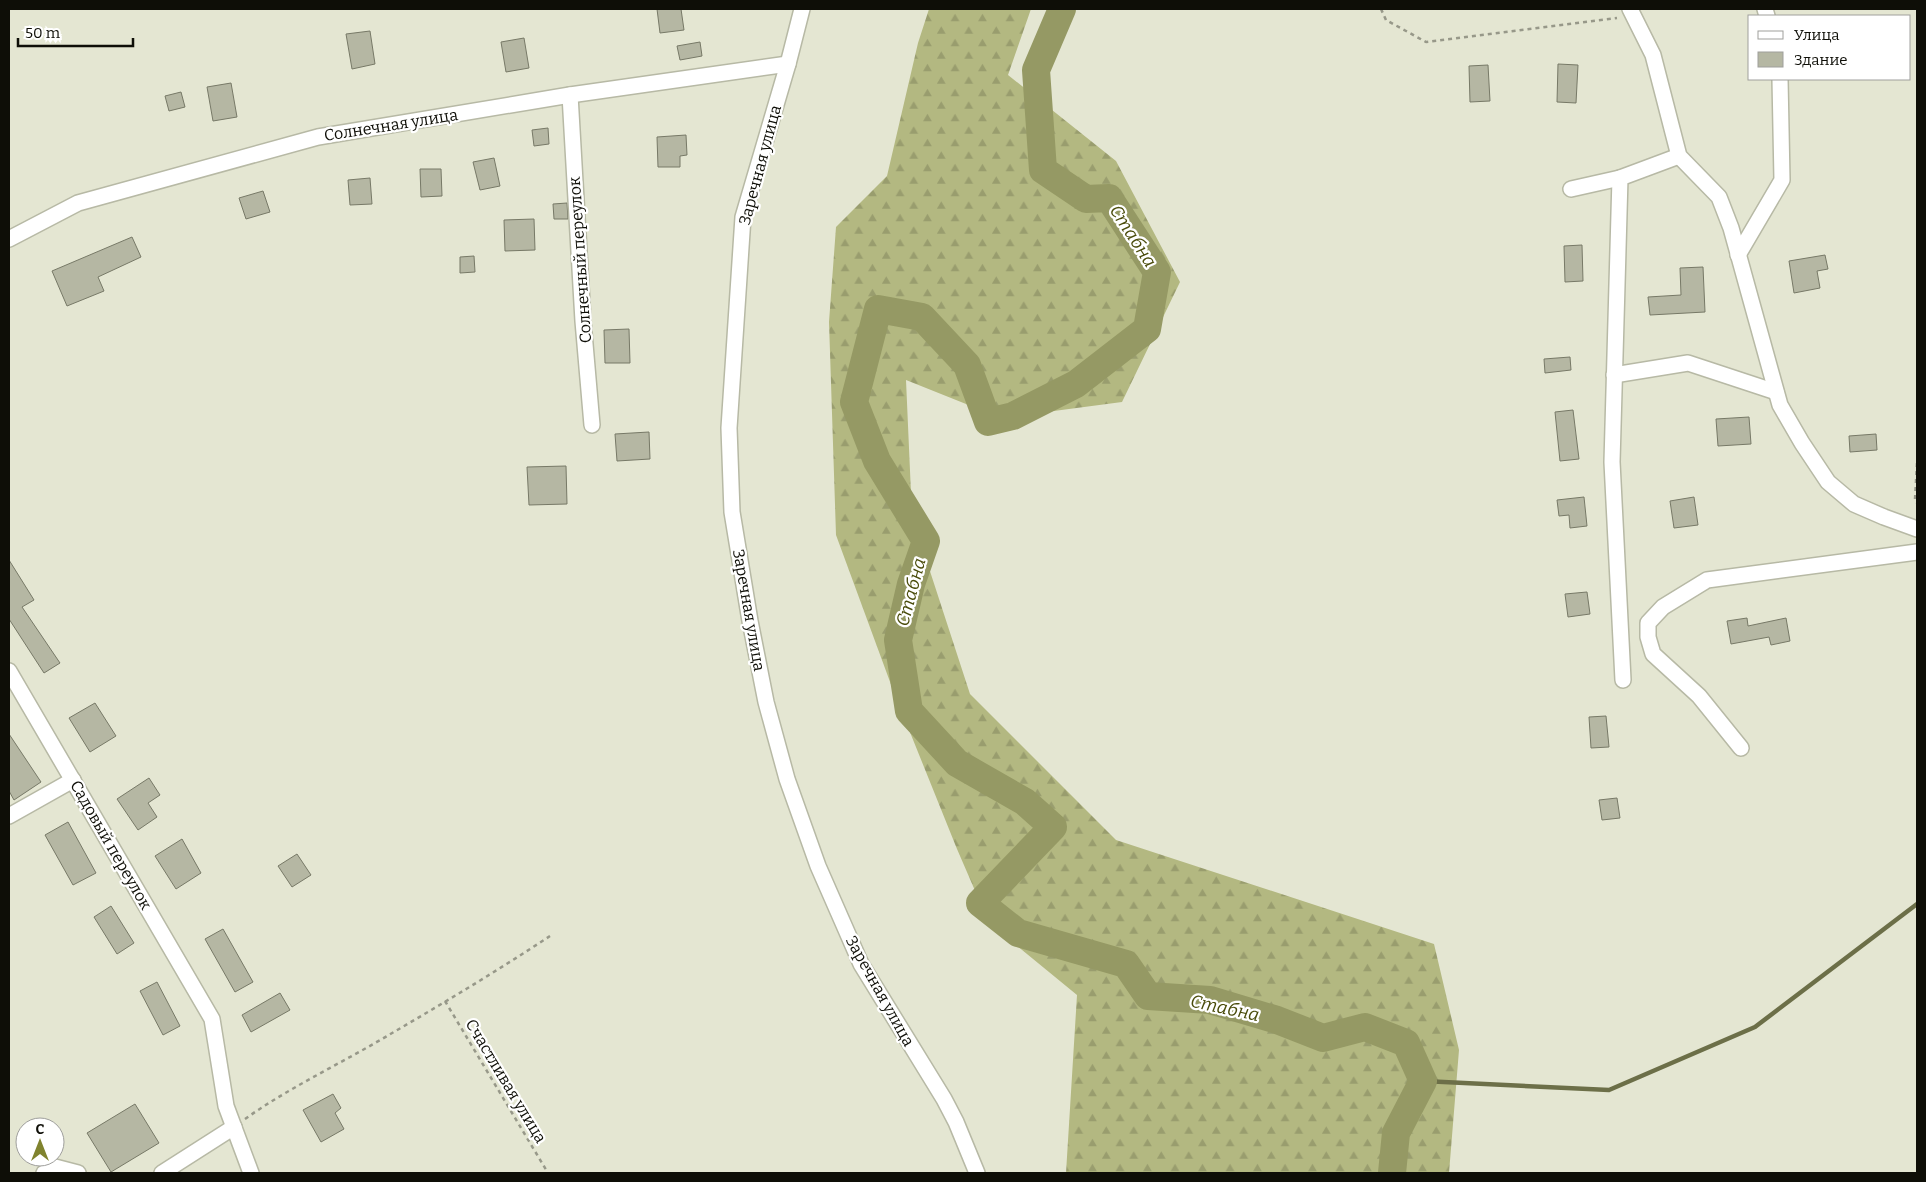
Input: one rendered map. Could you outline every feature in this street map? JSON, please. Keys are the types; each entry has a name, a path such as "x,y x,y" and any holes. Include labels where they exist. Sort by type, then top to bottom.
{"street":[{"name":"Заречная улица","path":"802,9 788,64 743,217 729,428 732,512 766,702 787,779 818,866 861,964 944,1099 956,1122 976,1173"},
{"path":"1632,12 1653,55 1679,156 1719,197 1731,228 1780,405 1828,482 1854,504 1884,518 1917,529"},
{"name":"Солнечная улица","path":"9,239 78,203 318,136 570,95 788,64"},
{"path":"1738,255 1782,180 1780,80"},
{"name":"Солнечный переулок","path":"570,95 583,321 592,425"},
{"path":"1571,189 1620,178 1679,156"},
{"path":"1620,178 1612,462 1623,680"},
{"path":"1614,375 1688,363 1776,392"},
{"path":"1741,748 1699,696 1653,654 1648,637 1648,624 1663,607 1707,580 1917,552"},
{"name":"Садовый переулок","path":"9,671 212,1019 226,1106 234,1127"},
{"path":"9,816 73,780"},
{"path":"162,1173 234,1127 252,1173"},
{"path":"44,1173 54,1167 78,1173"}],"path":[{"path":"1381,9 1386,20 1426,42 1632,12"},
{"path":"1917,464 1915,499 1917,503"},
{"path":"234,1127 267,1104 499,969 550,936"},
{"name":"Счастливая улица","path":"445,1001 548,1173"}],"green space":[{"path":"929,9 1031,9 1008,75 1116,161 1180,282 1122,402 1001,418 906,380 912,516 970,694 1116,840 1434,944 1459,1050 1449,1173 1066,1173 1077,995 989,923 893,690 836,535 829,322 836,227 887,176 918,43"}],"building":[{"path":"657,9 681,9 684,30 660,33"},
{"path":"370,31 375,64 352,69 346,34"},
{"path":"524,38 529,68 506,72 501,42"},
{"path":"700,42 702,56 680,60 677,46"},
{"path":"1558,64 1578,65 1576,103 1557,102"},
{"path":"1488,65 1490,101 1470,102 1469,66"},
{"path":"231,83 237,117 213,121 207,87"},
{"path":"181,92 185,107 169,111 165,96"},
{"path":"548,128 549,144 534,146 532,130"},
{"path":"686,135 687,155 680,156 680,167 658,167 657,137"},
{"path":"494,158 500,186 480,190 473,162"},
{"path":"420,169 441,169 442,196 421,197"},
{"path":"370,178 372,204 350,205 348,180"},
{"path":"263,191 270,212 246,219 239,198"},
{"path":"567,203 568,219 554,219 553,204"},
{"path":"534,219 535,250 505,251 504,220"},
{"path":"132,237 141,257 98,277 104,291 67,306 52,271"},
{"path":"1582,245 1583,281 1565,282 1564,246"},
{"path":"1825,255 1828,269 1817,271 1820,288 1794,293 1789,261"},
{"path":"474,256 475,272 460,273 460,257"},
{"path":"1703,267 1705,312 1650,315 1648,297 1681,295 1680,268"},
{"path":"629,329 630,363 605,363 604,330"},
{"path":"1570,357 1571,370 1545,373 1544,359"},
{"path":"1573,410 1579,459 1560,461 1555,412"},
{"path":"1749,417 1751,444 1718,446 1716,419"},
{"path":"649,432 650,459 617,461 615,434"},
{"path":"1876,434 1877,450 1850,452 1849,436"},
{"path":"566,466 567,504 529,505 527,467"},
{"path":"1584,497 1587,526 1570,528 1569,515 1559,516 1557,500"},
{"path":"1694,497 1698,525 1674,528 1670,501"},
{"path":"9,560 34,600 22,607 60,663 44,673 9,619"},
{"path":"1587,592 1590,614 1568,617 1565,594"},
{"path":"1747,618 1748,626 1786,618 1790,641 1771,645 1769,637 1731,644 1727,621"},
{"path":"95,703 116,736 90,752 69,718"},
{"path":"1606,716 1609,747 1591,748 1589,717"},
{"path":"9,734 41,782 14,800 9,791"},
{"path":"149,778 160,795 148,803 157,817 138,830 117,799"},
{"path":"1617,798 1620,818 1602,820 1599,800"},
{"path":"68,822 96,873 73,885 45,835"},
{"path":"182,839 201,873 176,889 155,856"},
{"path":"297,854 311,875 292,887 278,866"},
{"path":"111,906 134,943 117,954 94,917"},
{"path":"223,929 253,982 235,992 205,939"},
{"path":"157,982 180,1026 163,1035 140,991"},
{"path":"280,993 290,1010 251,1032 242,1015"},
{"path":"333,1094 341,1108 335,1113 344,1129 321,1142 303,1110"},
{"path":"135,1104 159,1143 111,1172 87,1133"}],"waterway":[{"name":"Стабна","path":"1062,9 1036,70 1043,170 1086,199 1109,198 1157,272 1147,329 1076,384 1013,416 988,422 967,365 922,317 878,309 854,402 877,461 926,541 911,584 898,640 909,711 957,763 1025,802 1053,827 980,903 1018,933 1126,964 1148,996 1210,1000 1277,1020 1323,1038 1365,1027 1406,1043 1423,1081 1396,1133 1392,1173"},
{"path":"1423,1081 1609,1090 1755,1027 1917,904"}]}
